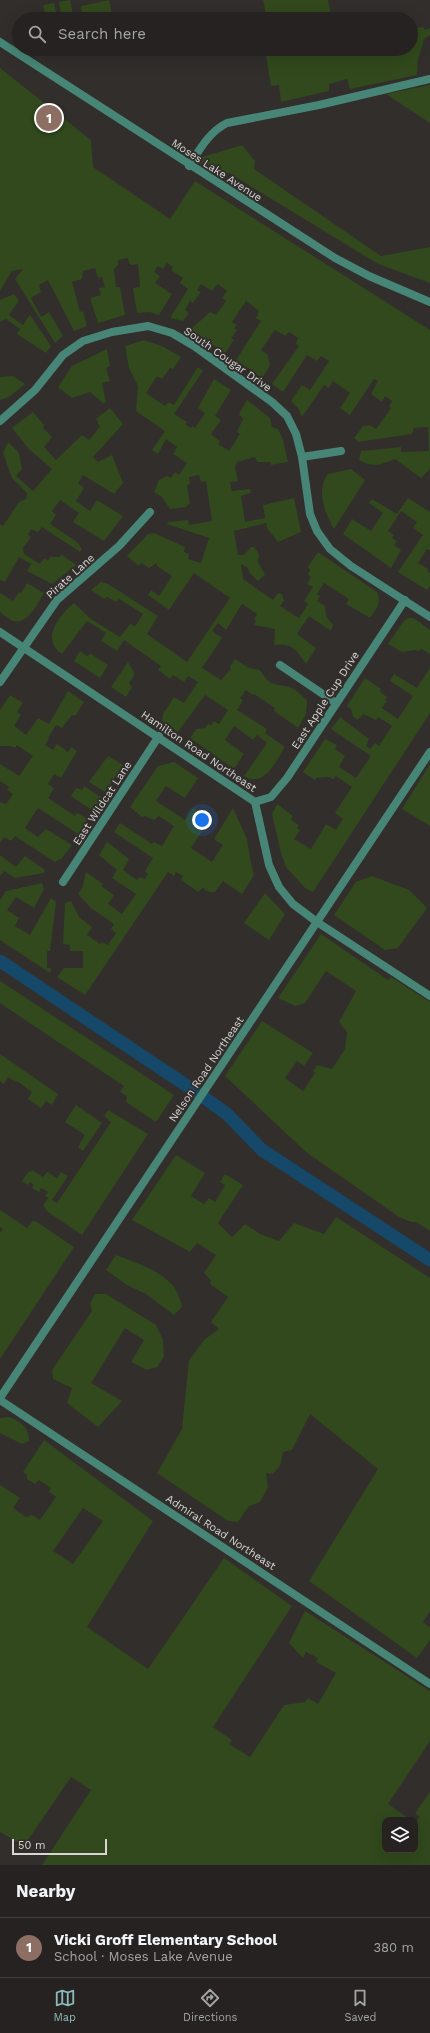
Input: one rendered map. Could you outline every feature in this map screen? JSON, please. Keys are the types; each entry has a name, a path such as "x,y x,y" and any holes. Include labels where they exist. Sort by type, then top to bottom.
{"street":[{"name":"Moses Lake Avenue","path":"0,42 12,50"},
{"name":"Moses Lake Avenue","path":"21,56 189,166 335,258 368,276 430,302"},
{"path":"189,166 210,135 217,128 227,123 319,105 430,79"},
{"name":"South Cougar Drive","path":"0,421 35,390 63,355 83,342 112,332 148,326 172,333 194,346 272,402 287,416 296,434 302,457 310,514 320,534 330,549 351,566 430,617"},
{"path":"302,457 341,451"},
{"name":"Pirate Lane","path":"0,682 57,600 115,550 150,512"},
{"name":"East Apple Cup Drive","path":"256,802 271,797 287,778 405,600"},
{"name":"Hamilton Road Northeast","path":"0,632 256,802 270,865 279,887 293,904 317,922 430,996"},
{"path":"280,665 336,703"},
{"name":"East Wildcat Lane","path":"64,882 158,736"},
{"name":"Nelson Road Northeast","path":"0,1399 430,752"},
{"name":"Admiral Road Northeast","path":"0,1399 430,1684"}],"green space":[{"path":"70,0 73,12 61,12 59,2"},
{"path":"109,0 112,12 82,12 81,6"},
{"path":"263,0 328,0 331,12 266,12"},
{"path":"54,3 56,12 44,12 43,5"},
{"path":"423,27 425,30 430,28 430,35 424,39 418,59 417,75 350,89 347,79 329,84 329,91 281,102 279,85 271,86 266,56 418,56 418,28"},
{"path":"0,68 91,140 93,167 170,219 195,181 430,330 430,469 421,478 395,459 377,465 368,464 359,460 361,451 401,447 401,452 429,451 428,427 414,428 412,434 358,442 354,438 363,426 370,425 376,429 391,408 389,407 392,401 385,396 382,402 371,394 378,381 374,379 350,415 340,408 350,393 333,381 329,388 324,385 302,417 298,408 291,401 302,385 310,390 329,361 321,356 317,361 307,355 283,392 272,384 299,346 296,344 298,338 289,332 285,336 275,330 261,350 268,355 270,366 262,378 236,360 261,321 256,318 259,311 246,301 232,322 237,325 234,328 237,330 231,338 234,340 225,353 190,330 210,312 216,315 226,301 222,298 227,291 218,284 212,291 201,284 197,290 201,292 193,303 190,301 185,310 189,313 183,321 170,318 188,289 180,283 183,278 171,270 173,267 167,263 163,269 158,266 154,272 160,276 155,283 172,294 159,315 150,312 137,313 133,288 140,287 138,264 132,265 129,263 128,258 118,260 118,265 114,269 116,287 120,287 125,315 98,323 90,298 101,295 99,288 105,287 102,277 98,278 95,268 83,271 82,279 72,282 80,312 83,311 87,326 74,331 48,280 39,285 41,292 31,298 41,317 49,312 63,336 55,343 15,279 23,269 12,271 0,291"},
{"path":"430,85 430,123 386,94"},
{"path":"242,145 255,161 254,169 381,256 430,247 430,283 378,264 229,173 214,173 200,163 199,158"},
{"path":"14,294 19,300 9,315 23,325 30,315 51,346 46,353 17,334 20,329 6,319 0,322 0,300"},
{"path":"144,340 164,347 181,357 173,369 170,368 162,379 157,376 146,393 165,406 168,402 174,405 198,367 203,371 174,414 187,422 185,424 191,428 193,426 195,428 205,413 198,408 214,379 231,390 215,416 221,420 211,434 220,441 218,444 229,451 240,434 237,432 243,419 239,414 247,400 270,418 272,427 278,429 283,440 288,462 271,465 270,462 257,462 255,457 237,462 235,467 238,481 230,482 232,491 250,489 251,493 241,496 245,522 265,518 263,505 294,498 301,532 278,542 267,528 266,523 234,531 238,555 244,555 251,547 254,547 259,554 258,562 265,575 258,581 250,573 247,567 241,564 243,579 273,600 278,593 282,594 284,601 280,606 299,618 308,604 304,601 313,587 307,584 311,577 308,574 310,570 308,567 318,552 377,592 379,599 378,606 370,618 346,604 349,599 324,583 317,594 320,596 317,601 325,606 326,616 333,625 331,631 309,616 297,634 316,648 306,664 299,654 290,646 274,645 275,629 254,625 256,621 254,619 257,614 242,604 226,630 218,623 212,631 222,638 202,668 221,680 231,669 230,667 235,659 249,668 260,670 266,679 272,683 294,689 307,700 306,714 298,728 274,711 275,708 254,694 253,695 246,690 240,698 243,700 237,710 267,729 265,733 285,747 269,772 258,779 251,779 244,776 267,743 257,735 253,740 234,726 225,740 244,754 234,769 190,738 196,729 205,728 208,724 211,725 214,721 219,724 228,710 205,695 178,732 162,721 163,714 174,697 184,703 198,682 188,676 184,682 173,675 170,679 158,670 161,666 124,640 117,651 101,641 106,633 87,621 62,654 52,642 54,628 63,614 74,603 91,619 120,637 130,624 135,626 143,614 119,599 116,602 107,597 104,599 91,590 101,582 108,584 158,616 147,634 187,662 230,598 194,573 169,610 148,595 151,590 159,596 172,576 157,566 157,563 149,568 141,563 139,566 127,556 148,534 154,533 185,547 184,552 189,554 188,559 201,563 209,538 167,524 168,522 188,520 189,525 212,521 206,481 201,482 199,475 189,477 190,484 187,485 190,503 186,507 170,509 162,497 154,492 159,480 167,476 171,478 175,472 179,475 187,463 173,454 177,447 166,439 158,454 152,450 165,431 136,411 138,386 129,368 125,346"},
{"path":"107,349 110,366 106,368 110,381 102,383 106,402 103,403 90,392 72,398 58,387 72,366"},
{"path":"13,376 25,384 9,397 0,400 0,377"},
{"path":"110,408 123,424 93,457 98,462 112,455 123,483 114,494 83,475 78,483 84,488 76,501 90,511 97,500 123,516 104,541 73,522 79,513 60,500 52,511 56,515 50,524 77,542 82,549 80,552 42,527 38,532 31,529 28,535 31,537 23,548 24,554 40,564 44,558 48,561 50,557 59,557 62,555 76,565 52,584 27,571 31,564 19,557 5,582 0,580 0,524 3,526 19,502 26,499 27,493 12,478 3,453 8,442 19,453 22,469 16,476 33,491 52,469 29,449 12,428 33,412 44,425 43,428 52,437 44,447 56,460 82,435 89,440 100,427 96,419"},
{"path":"351,469 365,480 334,529 327,515 323,501 322,487 328,474"},
{"path":"408,498 430,512 430,550 427,549 418,563 428,569 427,571 430,573 430,586 427,590 398,572 423,535 413,528 417,522 401,511 388,531 394,535 392,538 397,541 394,545 401,550 391,568 343,534 352,519 371,531 383,513 369,503 372,499 397,514"},
{"path":"27,583 44,593 28,617 23,620 13,621 0,612 0,593 13,601 19,592 21,593"},
{"path":"408,618 414,618 430,630 430,654 421,649 419,651 415,650 402,652 388,644 404,621"},
{"path":"80,651 87,656 91,654 108,665 100,678 74,661"},
{"path":"128,662 134,674 129,683 132,687 126,697 111,687"},
{"path":"430,668 430,713 313,892 305,888 286,867 281,853 272,814 277,804 293,816 291,820 299,825 297,828 300,830 294,839 311,849 326,824 336,830 343,819 335,813 352,787 336,776 333,779 329,777 316,778 315,780 303,772 325,739 337,745 335,749 345,756 339,767 356,778 371,756 331,729 340,717 369,739 366,746 370,749 375,743 379,746 392,726 378,717 376,720 363,714 358,720 353,717 351,709 347,706 365,678 381,689 380,692 387,697 385,700 387,701 382,708 398,719 413,696 390,681 394,674 417,688"},
{"path":"68,691 84,702 75,716 72,715 62,728 56,725 45,745 53,750 57,744 68,752 71,747 77,751 61,778 54,774 48,784 54,788 48,798 75,816 77,813 88,819 78,834 38,808 25,828 38,837 46,829 72,845 62,858 55,862 15,836 11,841 4,837 0,843 0,802 6,804 13,794 7,790 9,787 0,781 0,764 19,776 33,756 17,745 15,748 11,746 0,746 0,710 10,695 23,703 17,712 21,715 14,726 26,735 38,718 49,724"},
{"path":"108,756 123,765 105,792 89,782"},
{"path":"174,762 198,778 185,798 166,786 156,801 185,820 193,808 204,815 195,826 202,831 191,848 212,862 223,845 214,839 233,808 247,839 254,875 242,894 223,881 215,892 209,892 203,888 198,892 181,880 183,876 176,872 174,876 168,872 85,995 57,977 64,968 83,968 83,951 70,951 70,945 63,944 65,903 71,901 79,917 92,927 87,935 100,944 102,942 108,945 116,933 111,929 114,924 91,908 78,894 83,886 86,872 103,884 101,886 114,895 108,904 122,914 136,894 112,878 117,870 99,855 107,842 129,859 123,870 137,880 140,877 145,879 148,874 145,871 153,858 114,832 120,823 152,844 154,842 162,846 174,826 159,816 154,820 145,816 142,817 130,807 158,766"},
{"path":"430,764 430,826 402,809"},
{"path":"84,786 102,798 93,811 71,796 76,788 82,790"},
{"path":"0,855 16,867 25,856 45,870 44,873 15,878 4,871 0,876"},
{"path":"372,876 409,890 427,908 398,948 385,950 334,915 356,882"},
{"path":"42,883 44,889 34,908 16,897 7,910 19,918 15,926 30,935 51,898 56,902 50,951 47,951 47,968 51,968 50,973 0,940 0,900 6,891"},
{"path":"265,893 285,914 269,940 244,923"},
{"path":"321,934 388,980 391,977 430,1002 430,1231 416,1222 411,1222 399,1217 306,1152 225,1076 262,1021 313,1053 304,1066 297,1061 285,1078 303,1091 315,1073 313,1071 317,1065 332,1069 345,1049 347,1032 339,1022 356,991 326,971 305,1003 295,1006 278,998"},
{"path":"0,981 174,1095 156,1122 126,1102 127,1096 120,1092 124,1086 0,1003"},
{"path":"0,1054 58,1094 52,1105 46,1101 41,1108 28,1099 32,1092 17,1081 16,1082 8,1077 4,1084 0,1081"},
{"path":"76,1105 102,1123 83,1151 78,1147 85,1135 65,1122"},
{"path":"108,1110 148,1134 82,1235 48,1212 43,1206 48,1198 45,1196 48,1192 41,1188 39,1192 32,1188 34,1185 30,1182 28,1185 22,1181 29,1171 31,1172 32,1170 43,1177 47,1172 57,1178 61,1172 68,1176 52,1200 57,1203 111,1122 104,1116"},
{"path":"176,1155 205,1173 191,1196 204,1204 209,1198 215,1202 225,1185 220,1182 225,1174 243,1185 218,1223 232,1237 245,1224 260,1234 279,1241 294,1223 324,1234 336,1217 430,1278 430,1611 423,1622 430,1627 430,1640 417,1658 309,1581 378,1469 310,1414 292,1450 283,1452 280,1466 273,1474 266,1473 268,1487 260,1502 249,1506 238,1522 228,1521 157,1473 182,1429 189,1360 205,1339 219,1329 211,1322 228,1297 210,1284 211,1280 204,1273 216,1255 197,1243 190,1252 132,1220"},
{"path":"0,1210 27,1228 33,1221 37,1222 74,1247 0,1359 0,1233 3,1229 0,1227"},
{"path":"116,1255 150,1269 166,1279 177,1292 182,1307 174,1315 146,1294 127,1285 106,1270"},
{"path":"95,1294 106,1294 156,1325 163,1340 164,1357 157,1367 147,1370 131,1362 144,1340 125,1328 91,1383 122,1401 98,1427 67,1403 72,1388 53,1379 52,1370 92,1311 90,1304"},
{"path":"9,1417 17,1420 26,1428 29,1441 22,1444 0,1433 0,1418"},
{"path":"44,1440 153,1521 87,1627 148,1669 224,1558 292,1606 213,1727 232,1740 229,1744 250,1757 284,1705 305,1702 308,1698 318,1704 336,1673 316,1662 318,1658 306,1652 303,1658 289,1643 305,1611 430,1691 430,1741 388,1804 407,1817 382,1817 382,1853 418,1853 418,1819 420,1817 415,1813 430,1792 430,1865 42,1865 91,1790 71,1777 24,1846 0,1832 0,1485 20,1498 13,1508 26,1517 32,1515 40,1520 56,1497 49,1492 51,1488 39,1480 35,1484 27,1479 27,1475 23,1472","holes":["83,1508 103,1521 73,1564 53,1551"]}],"waterway":[{"path":"0,961 227,1114 262,1150 430,1260"}],"place":[{"name":"Vicki Groff Elementary School","path":"49,118"}]}
